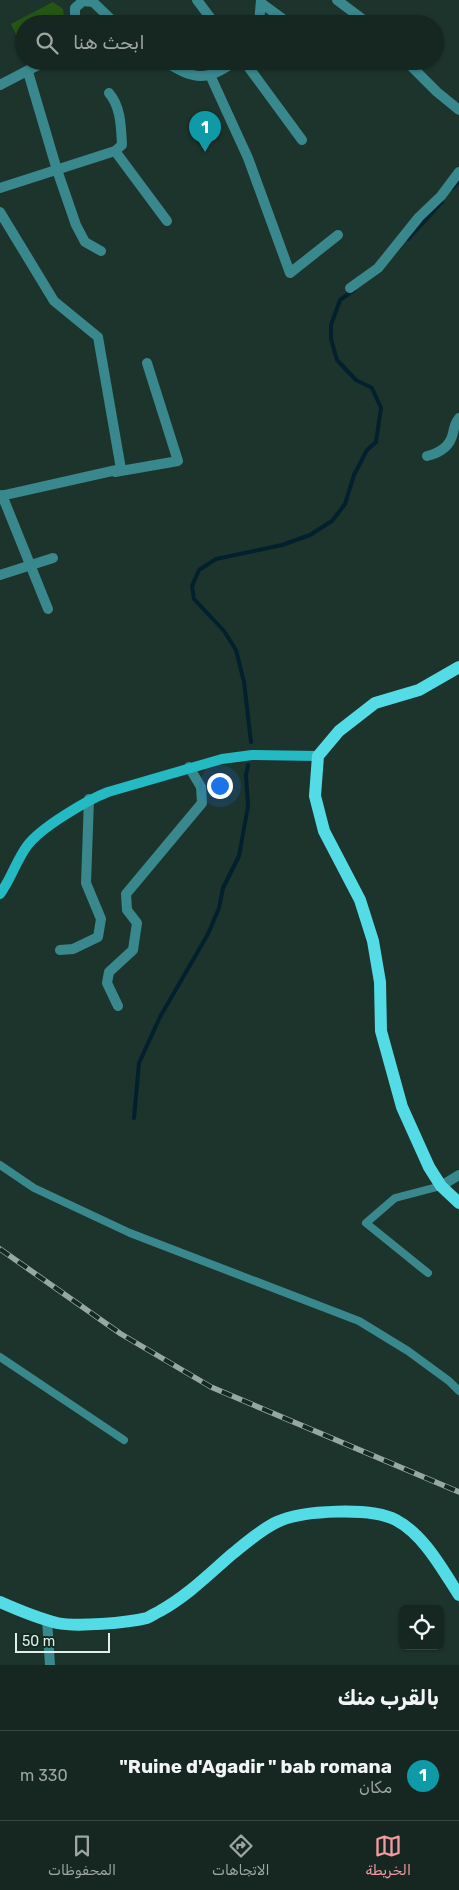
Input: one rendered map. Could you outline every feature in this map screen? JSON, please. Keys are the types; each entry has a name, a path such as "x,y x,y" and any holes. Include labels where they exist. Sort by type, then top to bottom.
{"main road":[{"path":"459,667 419,690 375,703 339,732 318,756 314,796 324,831 360,900 374,941 380,982 382,1031 402,1107 429,1167 441,1186 459,1203"},
{"path":"0,894 7,885 26,846 38,834 90,799 189,767 222,759 252,755 318,756"},
{"path":"0,1602 58,1623 105,1624 148,1618 179,1600 263,1529 280,1521 301,1516 339,1512 370,1513 396,1520 415,1534 459,1594"}],"street":[{"path":"75,15 75,8 83,0 93,2 107,15"},
{"path":"197,0 208,15"},
{"path":"337,0 357,15"},
{"path":"260,15 261,2"},
{"path":"261,2 278,15"},
{"path":"0,85 31,70"},
{"path":"178,70 184,74 203,77 219,70"},
{"path":"251,70 302,140"},
{"path":"415,70 459,110"},
{"path":"28,72 57,170 76,225 85,242 101,251"},
{"path":"210,75 248,158 290,273 338,235"},
{"path":"0,188 114,151 122,145 116,100 109,93"},
{"path":"114,151 167,221"},
{"path":"350,288 378,268 419,216 441,196 459,172"},
{"path":"0,212 54,301 98,337 121,469 107,473"},
{"path":"48,609 1,496 107,473 178,461 147,363"},
{"path":"427,456 437,454 447,446 452,438 454,425 459,418"},
{"path":"0,575 53,558"},
{"path":"118,1006 108,983 109,972 132,950 137,923 127,910 126,894 202,803 201,787 189,767"},
{"path":"60,950 73,949 98,937 100,918 86,883 90,799"},
{"path":"441,1186 459,1175"},
{"path":"47,1620 50,1665"}],"lane":[{"path":"0,1165 34,1188 130,1233 360,1321 408,1351 449,1381 459,1391"},
{"path":"428,1273 366,1223 395,1198 441,1186"},
{"path":"0,1356 124,1440"}],"building":[{"path":"53,2 63,9 64,15 28,15"},
{"path":"15,22 15,32 11,24"}],"waterway":[{"path":"453,188 459,181"},
{"path":"408,239 442,202"},
{"path":"251,742 244,682 236,650 224,631 194,599 192,586 199,570 216,559 282,545 310,535 332,521 345,504 354,475 367,450 376,442 381,408 372,388 356,380 337,360 331,339 331,325 340,300 354,290"},
{"path":"134,1118 139,1063 160,1017 208,934 219,908 223,888 239,856 248,806 246,775 248,765"}],"railway":[{"path":"0,1249 121,1334 211,1387 459,1492"}],"place":[{"name":"Ruine d'Agadir \" bab romana\"","path":"205,152"}]}
